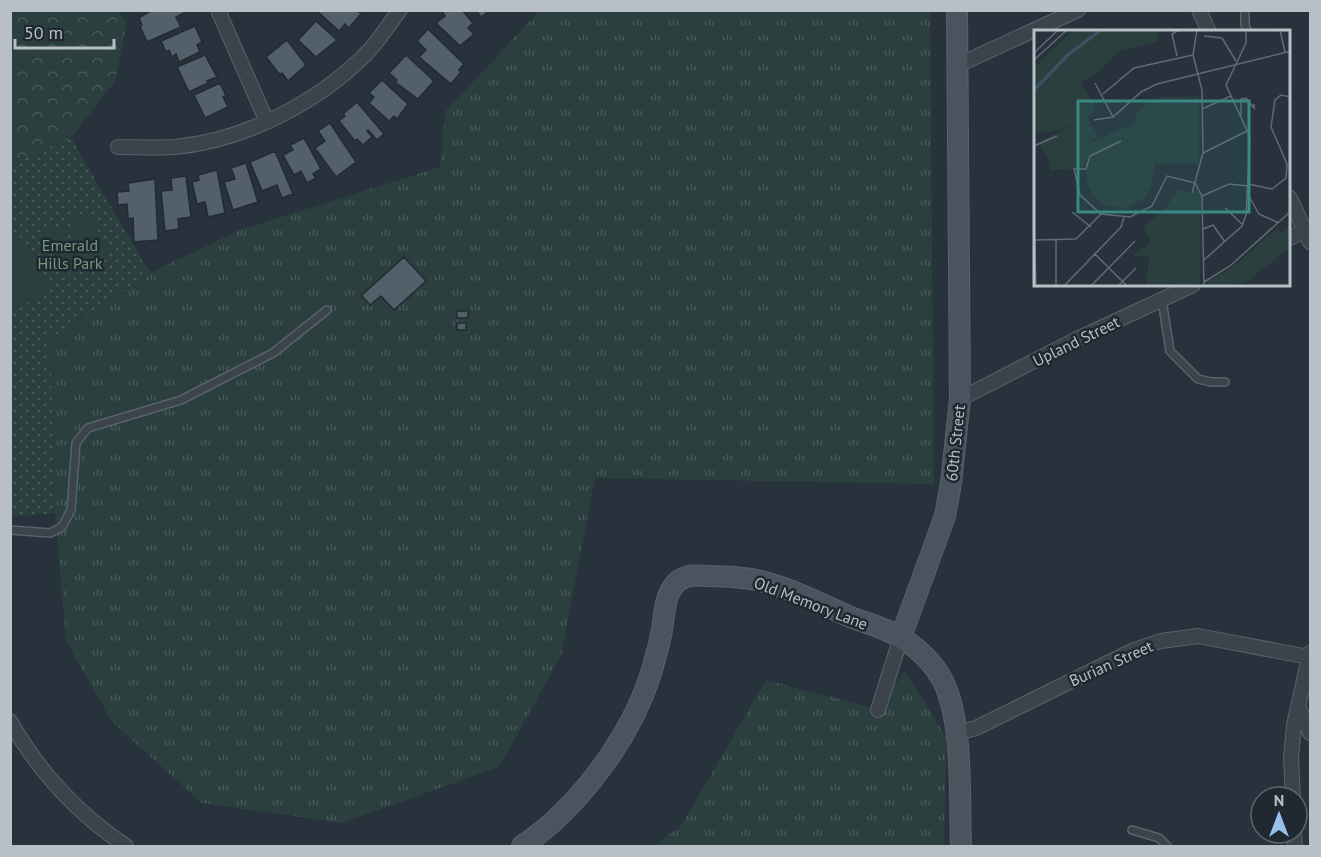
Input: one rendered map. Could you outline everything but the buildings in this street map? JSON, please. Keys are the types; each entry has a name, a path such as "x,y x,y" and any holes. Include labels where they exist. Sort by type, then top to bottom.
{"street":[{"path":"218,10 267,122"},
{"path":"118,147 175,147 231,135 267,122 325,90 367,53 400,10"},
{"name":"60th Street","path":"900,637 945,516 960,399 957,10"},
{"path":"1034,30 1078,10"},
{"path":"1199,10 1208,30"},
{"path":"958,65 1034,30"},
{"path":"1291,200 1308,236 1291,238"},
{"name":"Upland Street","path":"960,399 1077,339 1191,286"},
{"name":"Old Memory Lane","path":"522,846 567,808 599,771 617,742 638,704 651,672 662,634 668,596 682,578 693,575 752,579 900,637"},
{"name":"Burian Street","path":"957,734 976,728 1134,650 1161,641 1198,636 1310,655"},
{"path":"878,710 900,637 929,659 953,706 957,734 961,846"},
{"path":"1292,785 1291,758 1294,725 1310,655"},
{"path":"1298,706 1311,733"},
{"path":"10,721 26,748 69,800 97,825 126,846"}],"lane":[{"path":"1245,10 1247,30"},
{"path":"1162,300 1170,351 1198,379 1225,382"},
{"path":"10,530 50,533 62,527 71,510 76,443 88,428 181,400 273,353 327,310"},
{"path":"1132,830 1159,838 1167,846"}],"green space":[{"path":"11,11 119,11 127,23 115,81 71,138 11,163"},
{"path":"539,11 930,11 934,484 595,478 561,656 499,767 342,823 202,803 112,722 66,641 55,513 50,339 150,273 240,230 440,167 445,112"},
{"name":"Emerald Hills Park","path":"71,138 150,273 50,339 55,513 11,517 11,163"},
{"path":"88,211 109,254 90,263 69,221"},
{"path":"62,225 82,267 63,276 42,234"},
{"path":"22,237 49,292 13,310 10,306 11,243"},
{"path":"905,671 946,737 944,846 654,846 681,826 766,680 878,709"}]}
